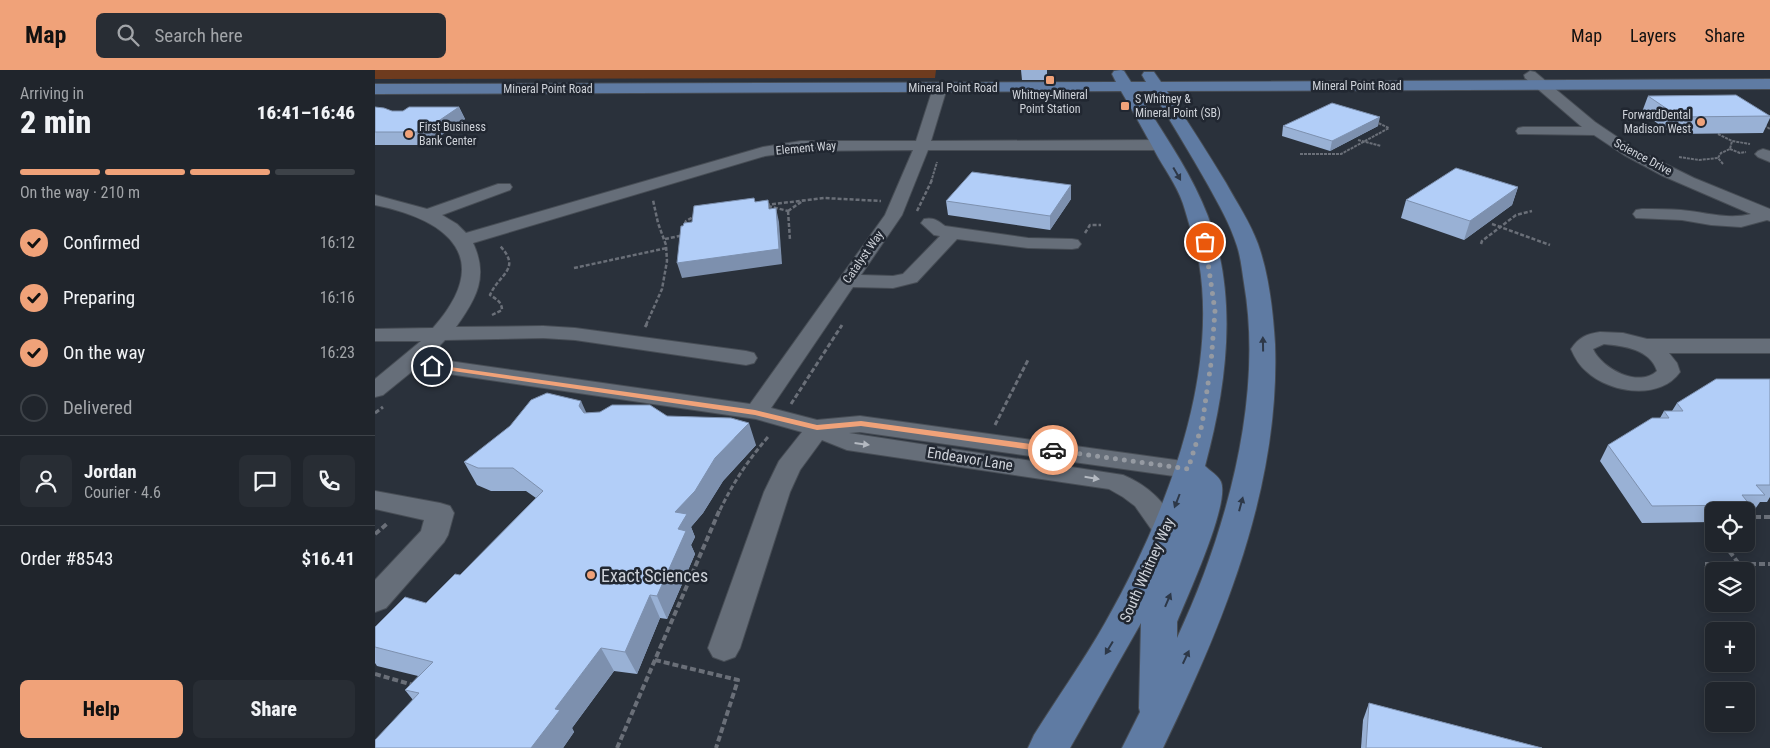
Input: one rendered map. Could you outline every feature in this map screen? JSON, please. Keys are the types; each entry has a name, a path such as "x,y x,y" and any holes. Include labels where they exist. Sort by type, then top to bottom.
{"main road":[{"name":"Mineral Point Road","path":"1536,80 1770,75"},
{"name":"Mineral Point Road","path":"375,89 940,88 1136,78"},
{"name":"Mineral Point Road","path":"375,79 1136,78 1536,80 1770,84"},
{"name":"South Whitney Way","path":"1048,748 1117,635 1156,557 1202,425 1211,363 1215,311 1205,242 1195,209 1161,145 1136,78"},
{"path":"1136,78 1207,166 1242,231 1250,253 1259,294 1263,331 1264,370 1256,442 1242,503 1221,576 1158,717 1142,748"},
{"path":"1158,717 1159,622 1202,520 1207,484 1188,469"}],"street":[{"name":"Science Drive","path":"1536,80 1598,131 1644,160 1769,215"},
{"name":"Catalyst Way","path":"755,412 893,215 908,185 940,88"},
{"path":"1523,131 1598,131"},
{"name":"Element Way","path":"463,240 763,152 801,146 1161,145"},
{"path":"428,214 504,188"},
{"path":"375,200 409,207 428,214 453,229 463,240 469,252 471,264 469,285 463,300 453,316 410,362 375,390"},
{"path":"1642,214 1681,215 1734,222 1769,215"},
{"path":"930,223 940,231 1028,243 1079,241"},
{"path":"846,280 893,282 910,278 953,233"},
{"path":"375,335 543,332 746,358"},
{"path":"1770,346 1653,352 1770,356"},
{"name":"Endeavor Lane","path":"410,362 755,412 817,428 847,442 1114,481 1135,490 1146,499 1167,528"},
{"path":"618,415 639,395"},
{"name":"Endeavor Lane","path":"817,428 861,424 1188,469"},
{"path":"724,648 777,492 788,467 807,444 817,428"},
{"path":"375,500 441,512 434,535 375,600"}],"path":[{"path":"1300,154 1341,154 1389,128 1387,125 1372,121"},
{"path":"1763,124 1770,129"},
{"path":"1718,134 1732,141 1750,144"},
{"path":"1358,140 1381,146"},
{"path":"1718,158 1721,153 1730,149 1732,141"},
{"path":"1673,156 1699,160 1718,158"},
{"path":"1718,158 1723,164"},
{"path":"638,343 662,289 667,261 665,239 658,223 659,218 652,194"},
{"path":"788,211 778,207 759,206 807,199 853,198 882,201"},
{"path":"788,211 807,199"},
{"path":"788,211 790,240"},
{"path":"1481,244 1482,241 1515,215 1532,211"},
{"path":"683,236 683,225 690,218 698,215"},
{"path":"1492,224 1550,245"},
{"path":"1079,241 1086,228 1090,225 1101,225"},
{"path":"665,239 688,235"},
{"path":"467,334 477,322 502,310 501,302 491,295 491,291 506,275 510,263 505,250 495,242"},
{"path":"574,268 667,248"},
{"path":"995,426 1028,360"},
{"path":"617,748 731,484 768,437"},
{"path":"1755,517 1770,516"},
{"path":"1730,552 1738,562"},
{"path":"1755,564 1770,564"},
{"path":"655,660 739,680 716,748"},
{"path":"375,674 423,688"}],"shaded area":[{"path":"375,70 936,70 935,78 375,79"}],"building":[{"path":"1736,95 1770,116 1679,117 1648,96"},
{"path":"1332,103 1380,117 1332,141 1283,126"},
{"path":"375,107 392,111 403,111 409,107 459,107 434,124 416,132 375,132"},
{"path":"1456,168 1518,187 1470,221 1406,200"},
{"path":"972,172 1071,185 1050,216 946,201"},
{"path":"754,198 755,202 768,200 769,209 776,208 779,249 677,263 681,226 684,223 692,222 694,206"},
{"path":"1716,379 1770,379 1770,485 1756,485 1765,495 1742,495 1748,502 1705,502 1705,505 1652,506 1608,445 1652,418 1669,418 1664,411 1683,411 1677,403"},
{"name":"Exact Sciences","path":"547,393 581,401 579,406 584,413 600,412 612,405 650,405 667,416 731,418 749,423 715,458 695,491 675,512 687,514 678,529 686,531 657,596 650,595 625,652 601,648 555,709 560,710 531,748 375,748 375,740 419,693 405,690 433,662 375,647 375,627 405,597 426,603 455,574 460,575 543,491 513,468 478,468 464,462 510,426 531,400"},
{"path":"1369,703 1542,748 1366,748"}],"way so far":[{"path":"1053,450 1188,469 1202,425 1211,363 1215,311 1205,242"}],"place":[{"name":"Whitney-Mineral Point Station","path":"1050,80"},
{"name":"S Whitney & Mineral Point (SB)","path":"1125,106"},
{"name":"ForwardDental Madison West","path":"1701,122"},
{"name":"First Business Bank Center","path":"409,134"},
{"name":"Exact Sciences","path":"591,575"}],"route":[{"path":"432,366 755,412 817,428 861,424 1053,450"}]}
